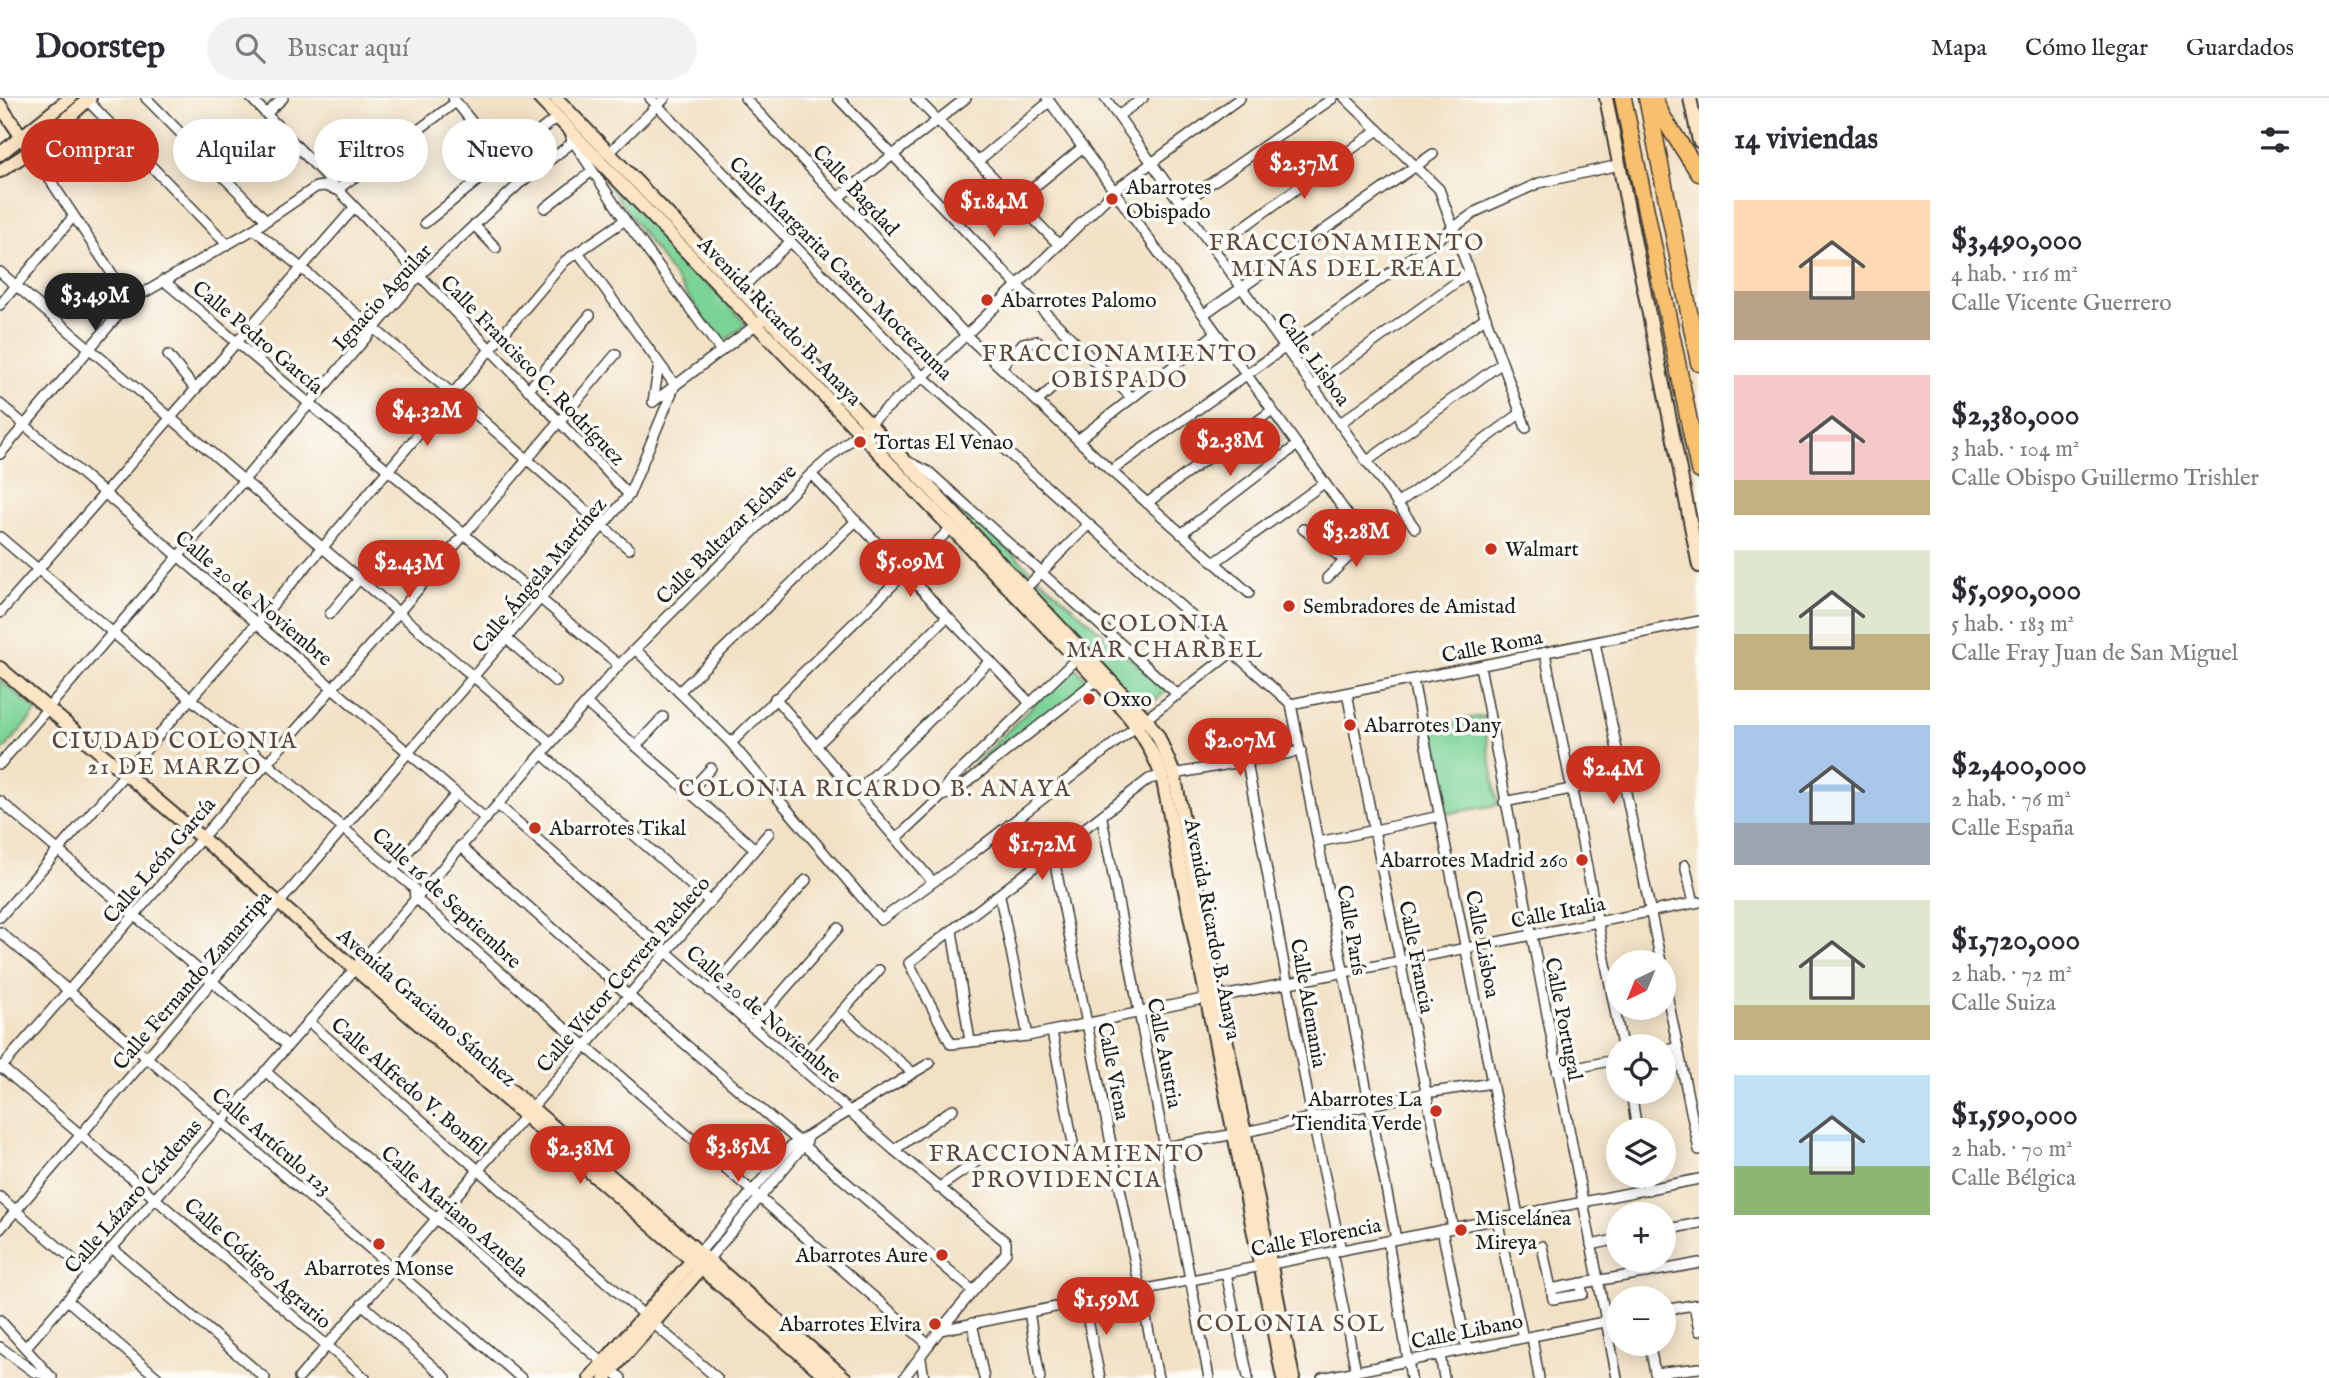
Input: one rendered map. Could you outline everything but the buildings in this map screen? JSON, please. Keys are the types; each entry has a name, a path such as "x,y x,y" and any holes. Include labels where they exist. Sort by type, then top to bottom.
{"highway":[{"path":"1623,98 1699,470"},
{"path":"1647,98 1699,363"},
{"path":"1654,98 1662,116 1699,173"}],"main road":[{"path":"45,119 70,98"},
{"name":"Avenida Ricardo B. Anaya","path":"539,98 557,117 573,124 608,153 739,291 760,321"},
{"name":"Avenida Ricardo B. Anaya","path":"556,98 573,124 865,429 951,528 1021,593 1142,722 1168,775 1265,1265 1283,1378"},
{"path":"1606,98 1699,566"},
{"path":"1690,98 1699,141"},
{"path":"65,119 87,99"},
{"path":"0,105 21,136"},
{"path":"0,154 21,139"},
{"path":"0,171 21,157"},
{"name":"Avenida Ricardo B. Anaya","path":"865,429 903,459 1076,659 1142,722"},
{"name":"Avenida Graciano Sánchez","path":"0,668 357,966 786,1335 845,1378"},
{"path":"590,1378 611,1372 649,1319 700,1261"},
{"name":"Avenida Ricardo B. Anaya","path":"1265,1265 1293,1378"},
{"name":"Avenida Graciano Sánchez","path":"786,1335 828,1378"}],"street":[{"path":"146,98 265,219"},
{"name":"Calle Francisco C. Rodríguez","path":"251,98 629,495"},
{"path":"267,113 282,98"},
{"name":"Calle Margarita Castro Moctezuma","path":"650,98 923,377 1231,653"},
{"path":"608,153 665,98"},
{"name":"Calle Bagdad","path":"745,98 966,335 1111,471 1249,593"},
{"path":"838,98 1017,285 1132,398"},
{"path":"916,98 1059,245"},
{"path":"839,197 966,98"},
{"name":"Calle Lisboa","path":"1105,98 1415,528"},
{"path":"1118,116 1143,98"},
{"name":"Calle Baltazar Echave","path":"542,754 619,665 811,474 923,377 1115,190 1240,98"},
{"path":"1181,204 1333,98"},
{"path":"1345,98 1438,189 1526,428"},
{"path":"87,99 227,244"},
{"path":"0,454 130,301 254,229 265,219 316,187 324,186 337,190 455,100 470,119"},
{"path":"978,161 1048,100 1366,540 1327,578"},
{"path":"573,124 573,142 625,220 721,351"},
{"path":"1213,249 1378,130"},
{"name":"Ignacio Aguilar","path":"0,765 419,276 474,225 573,142"},
{"path":"1017,201 1083,147"},
{"path":"1204,314 1433,154"},
{"path":"1111,471 1477,211 1539,183 1619,165"},
{"path":"545,208 592,171"},
{"path":"51,182 130,301"},
{"name":"Ignacio Aguilar","path":"425,223 475,182"},
{"path":"0,613 354,208"},
{"path":"0,305 73,217"},
{"path":"0,917 389,471 565,261 625,220"},
{"path":"474,225 496,248"},
{"path":"254,229 453,394 629,549"},
{"path":"739,291 790,242"},
{"path":"579,252 675,385"},
{"path":"0,272 324,546 551,743"},
{"path":"1312,387 1469,273"},
{"name":"Calle Pedro García","path":"163,280 619,665"},
{"path":"528,390 590,315"},
{"path":"1339,424 1486,317"},
{"path":"659,365 653,402 760,321"},
{"path":"1079,439 1216,332"},
{"path":"1001,366 1023,343 1038,341"},
{"name":"Calle León García","path":"0,1067 399,612 530,460 616,354"},
{"path":"169,355 195,388"},
{"path":"1366,462 1502,363"},
{"path":"1038,401 1061,380 1072,379"},
{"name":"Calle Ángela Martínez","path":"410,754 629,495 675,385"},
{"name":"Calle 20 de Noviembre","path":"0,404 486,819"},
{"path":"1147,503 1271,411"},
{"path":"1396,504 1521,413"},
{"path":"1181,534 1296,446"},
{"path":"903,459 929,472 1178,695"},
{"path":"811,474 1030,703"},
{"path":"1214,563 1324,483"},
{"path":"679,692 856,522"},
{"path":"1021,593 1087,526"},
{"path":"731,743 951,528"},
{"path":"1303,529 1344,560"},
{"name":"Calle 16 de Septiembre","path":"0,537 346,828 414,888 415,898 929,1345"},
{"path":"330,614 360,578"},
{"path":"817,746 947,617"},
{"name":"Calle Roma","path":"1291,704 1699,621"},
{"path":"507,639 556,682"},
{"path":"1595,643 1658,950"},
{"path":"636,650 731,743 881,920 1231,653 1291,704"},
{"path":"1545,653 1620,1034"},
{"path":"897,838 942,796 948,783 1076,659"},
{"path":"856,793 990,661"},
{"name":"Calle Portugal","path":"1479,666 1606,1322"},
{"path":"942,796 956,791 1097,680"},
{"name":"Calle Lisboa","path":"1413,680 1518,1215"},
{"name":"Calle Francia","path":"1347,693 1453,1228"},
{"path":"775,698 932,881"},
{"path":"586,703 754,848"},
{"name":"Calle París","path":"1291,704 1369,1106 1392,1240 1411,1378"},
{"path":"636,746 663,717"},
{"path":"970,1041 952,931 1102,818 1149,779 1301,751"},
{"name":"Calle Fernando Zamarripa","path":"0,1229 410,754"},
{"path":"542,754 709,901"},
{"name":"Calle Lázaro Cárdenas","path":"26,1347 542,754"},
{"name":"Calle Alemania","path":"1247,762 1336,1251 1350,1374"},
{"path":"689,792 711,768"},
{"path":"1504,802 1623,779"},
{"path":"393,870 456,794"},
{"path":"0,801 287,1045"},
{"name":"Calle 20 de Noviembre","path":"498,804 1008,1248 973,1291"},
{"path":"1319,842 1440,816"},
{"name":"Calle Austria","path":"1102,818 1209,1378"},
{"name":"Calle Víctor Cervera Pacheco","path":"299,1378 769,833"},
{"path":"460,846 628,995 805,1141 973,1291 904,1378"},
{"name":"Calle Viena","path":"1053,854 1158,1378"},
{"path":"1685,865 1697,902"},
{"path":"710,991 806,880"},
{"path":"1000,895 1028,1036"},
{"name":"Calle Italia","path":"952,931 909,963 951,1044 956,1044 1087,1026 1212,997 1697,902"},
{"path":"752,1027 838,928"},
{"name":"Calle Artículo 123","path":"0,932 521,1378"},
{"path":"795,1064 879,970"},
{"path":"842,1012 912,1072"},
{"path":"1672,1020 1699,1150"},
{"name":"Calle Alfredo V. Bonfil","path":"308,1021 717,1378"},
{"path":"1052,1032 1073,1143"},
{"path":"1557,1072 1606,1062"},
{"path":"700,1261 752,1191 805,1141 848,1110 930,1063"},
{"name":"Calle Código Agrario","path":"0,1067 365,1378"},
{"name":"Calle Mariano Azuela","path":"265,1071 611,1372"},
{"path":"1114,1157 1426,1093 1492,1083"},
{"path":"894,1150 953,1109"},
{"path":"700,1261 761,1199 805,1141"},
{"path":"938,1188 975,1163"},
{"name":"Calle Florencia","path":"940,1330 1699,1180"},
{"path":"0,1197 90,1274"},
{"path":"1497,1219 1539,1378"},
{"path":"1676,1228 1699,1223"},
{"path":"1441,1230 1466,1349"},
{"path":"1591,1245 1606,1242"},
{"path":"1542,1246 1553,1299 1583,1294 1580,1283 1699,1263"},
{"path":"112,1248 265,1378"},
{"path":"1226,1273 1248,1377"},
{"path":"67,1300 158,1378"},
{"path":"1084,1301 1100,1378"},
{"path":"362,1304 446,1378"},
{"path":"1676,1308 1696,1304 1699,1331"},
{"path":"1029,1312 1040,1378"},
{"path":"0,1320 53,1378"},
{"name":"Calle Libano","path":"1322,1378 1606,1322"},
{"path":"972,1323 984,1378"},
{"path":"0,1347 34,1372 53,1378"},
{"path":"1440,1355 1444,1378"},
{"name":"Calle Portugal","path":"1613,1356 1617,1378"},
{"path":"1651,1356 1655,1373 1699,1368"},
{"path":"921,1359 924,1378"}],"green space":[{"path":"579,145 746,324 722,343"},
{"path":"938,487 1167,691 1145,708 935,490"},
{"path":"1073,666 1090,682 953,789 950,788"},
{"path":"0,679 37,711 0,754"},
{"path":"1483,716 1498,805 1444,814 1425,726"}],"place":[{"name":"Abarrotes Obispado","path":"1112,199"},
{"name":"Abarrotes Palomo","path":"987,300"},
{"name":"Tortas El Venao","path":"860,442"},
{"name":"Walmart","path":"1491,549"},
{"name":"Sembradores de Amistad","path":"1289,606"},
{"name":"Oxxo","path":"1089,699"},
{"name":"Abarrotes Dany","path":"1350,725"},
{"name":"Abarrotes Tikal","path":"535,828"},
{"name":"Abarrotes Madrid 260","path":"1582,860"},
{"name":"Abarrotes La Tiendita Verde","path":"1436,1111"},
{"name":"Miscelánea Mireya","path":"1461,1230"},
{"name":"Abarrotes Monse","path":"379,1244"},
{"name":"Abarrotes Aure","path":"942,1255"},
{"name":"Abarrotes Elvira","path":"935,1324"}],"district":[{"name":"FRACCIONAMIENTO MINAS DEL REAL","path":"1347,255"},
{"name":"FRACCIONAMIENTO OBISPADO","path":"1120,366"},
{"name":"COLONIA MAR CHARBEL","path":"1165,636"},
{"name":"CIUDAD COLONIA 21 DE MARZO","path":"175,753"},
{"name":"COLONIA RICARDO B. ANAYA","path":"875,788"},
{"name":"FRACCIONAMIENTO PROVIDENCIA","path":"1067,1166"},
{"name":"COLONIA SOL","path":"1291,1323"}]}
